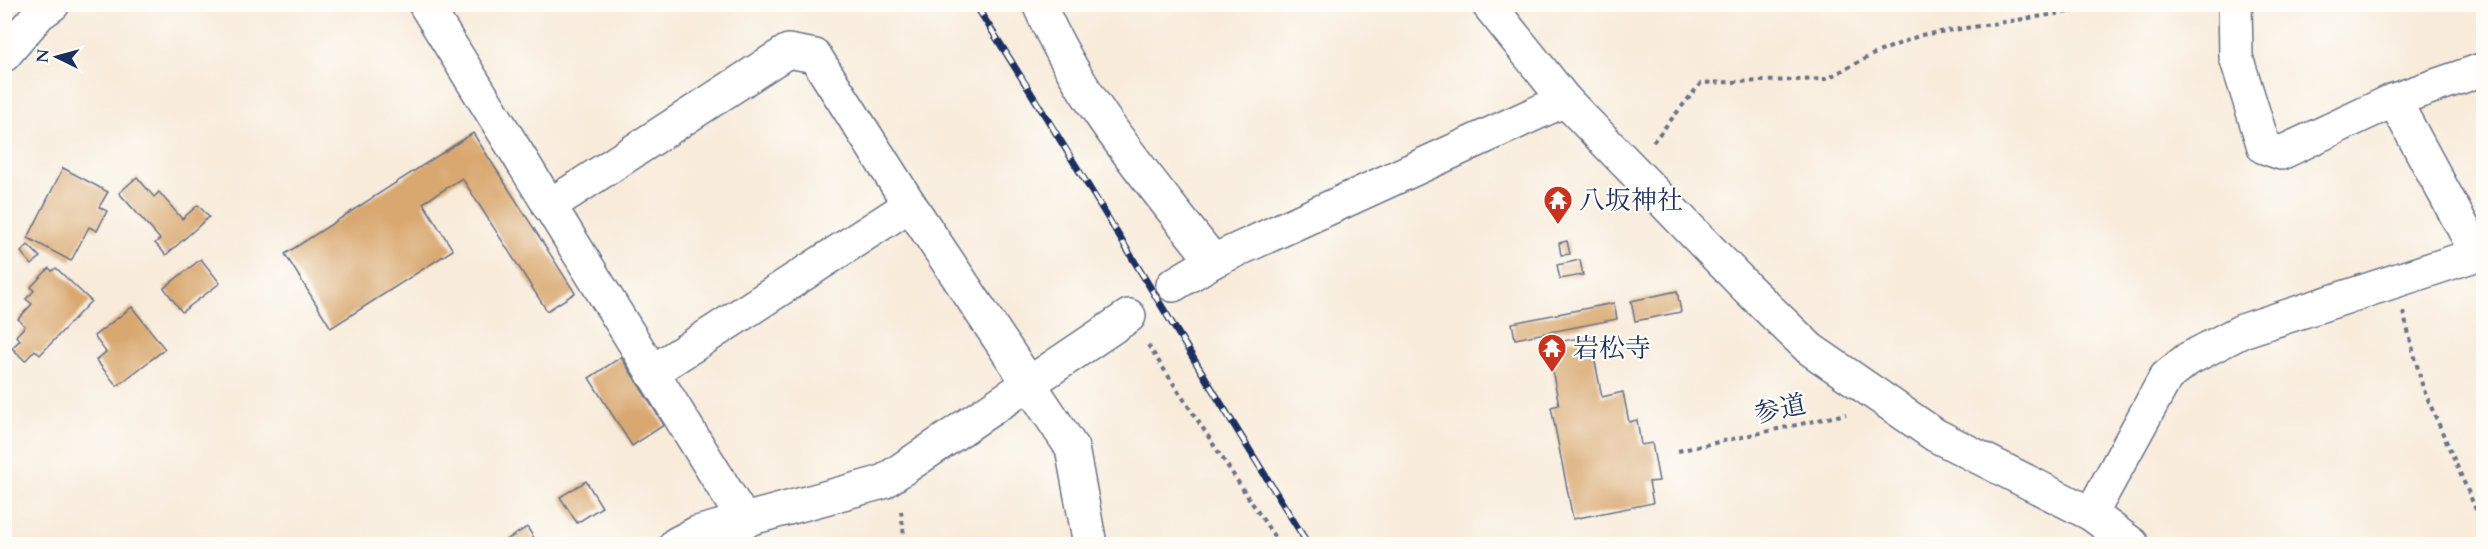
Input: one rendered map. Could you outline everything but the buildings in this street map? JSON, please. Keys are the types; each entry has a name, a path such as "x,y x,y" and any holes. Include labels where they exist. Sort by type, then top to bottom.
{"street":[{"path":"4,55 39,14 53,4"},
{"path":"425,4 745,522"},
{"path":"1039,4 1056,45 1102,121 1213,261"},
{"path":"1488,4 1565,100 1748,289 1810,349 1935,435 2091,514 2132,544"},
{"path":"2235,4 2236,57 2264,147 2281,153 2394,100 2484,69"},
{"path":"549,206 788,51 815,56 910,206 1072,448 1090,544"},
{"path":"1173,285 1213,261 1565,100"},
{"path":"2091,514 2166,377 2188,359 2242,331 2481,254 2394,100"},
{"path":"652,372 910,206"},
{"path":"676,544 698,533 745,522 883,482 1129,316"}],"path":[{"path":"1632,168 1701,83 1826,79 1876,53 1921,35 2094,8"},
{"path":"2396,282 2423,388 2484,528"},
{"path":"1129,316 1279,544"},
{"name":"参道","path":"1678,451 1890,405"}],"railway":[{"path":"975,4 1308,544"}],"place":[{"name":"八坂神社","path":"1558,226"},
{"name":"岩松寺","path":"1552,374"}]}
